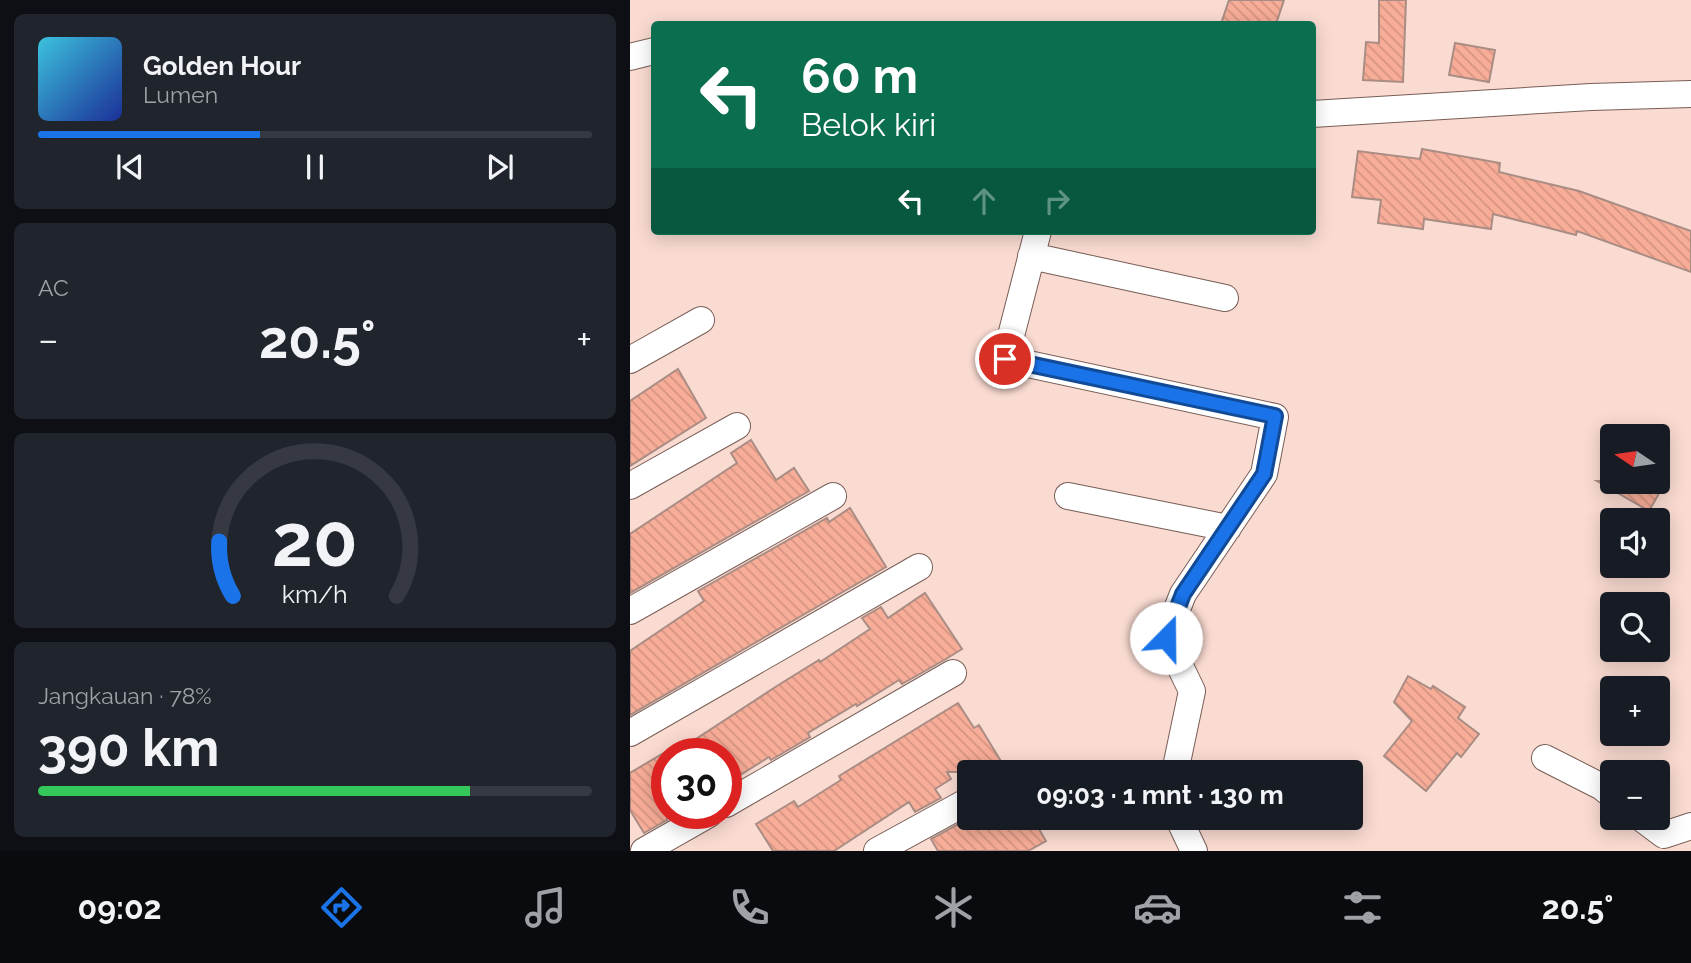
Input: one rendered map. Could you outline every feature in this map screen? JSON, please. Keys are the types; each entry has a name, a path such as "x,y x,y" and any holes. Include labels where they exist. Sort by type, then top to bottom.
{"street":[{"path":"630,57 651,52"},
{"path":"1316,114 1691,94"},
{"path":"1178,760 1192,691 1166,638 1183,594 1264,474 1275,416 1005,359 1035,243 1225,298"},
{"path":"630,360 701,320"},
{"path":"630,486 737,426"},
{"path":"630,611 833,496"},
{"path":"1068,496 1228,528"},
{"path":"630,733 919,567"},
{"path":"742,795 953,673"},
{"path":"1545,758 1600,786"},
{"path":"877,851 957,807"},
{"path":"1657,830 1664,835 1691,825"},
{"path":"644,851 683,829"},
{"path":"1184,830 1194,851"}],"building":[{"path":"1229,0 1284,0 1277,21 1222,21"},
{"path":"1379,0 1406,0 1403,82 1363,80 1366,42 1379,43"},
{"path":"1455,43 1495,50 1489,82 1449,75"},
{"path":"1422,149 1500,163 1499,172 1579,191 1691,231 1691,272 1577,231 1576,235 1493,214 1491,229 1424,219 1423,229 1378,223 1381,200 1352,197 1358,151 1420,159"},
{"path":"678,369 706,418 630,466 630,401"},
{"path":"751,440 776,480 794,468 809,491 630,593 630,534 737,463 731,453"},
{"path":"1620,494 1659,494 1651,508 1644,508"},
{"path":"850,508 886,567 630,715 630,651 704,601 698,591 827,518 829,522"},
{"path":"925,593 962,649 902,684 899,680 857,706 856,704 808,733 810,737 742,774 742,738 697,738 870,629 862,618 881,607 888,618"},
{"path":"1408,676 1431,689 1433,686 1465,707 1458,718 1479,734 1461,757 1457,753 1426,791 1384,756 1412,721 1394,702"},
{"path":"958,703 974,728 979,725 1000,760 957,760 957,772 947,772 951,779 935,789 941,798 915,812 909,802 834,851 773,851 756,824 794,801 798,807 841,780 839,776"},
{"path":"651,761 651,829 644,833 630,810 630,773"},
{"path":"957,825 957,830 1040,830 1046,841 1028,851 938,851 931,839"}],"route":[{"path":"1005,359 1275,416 1264,474 1183,594 1166,638"}]}
